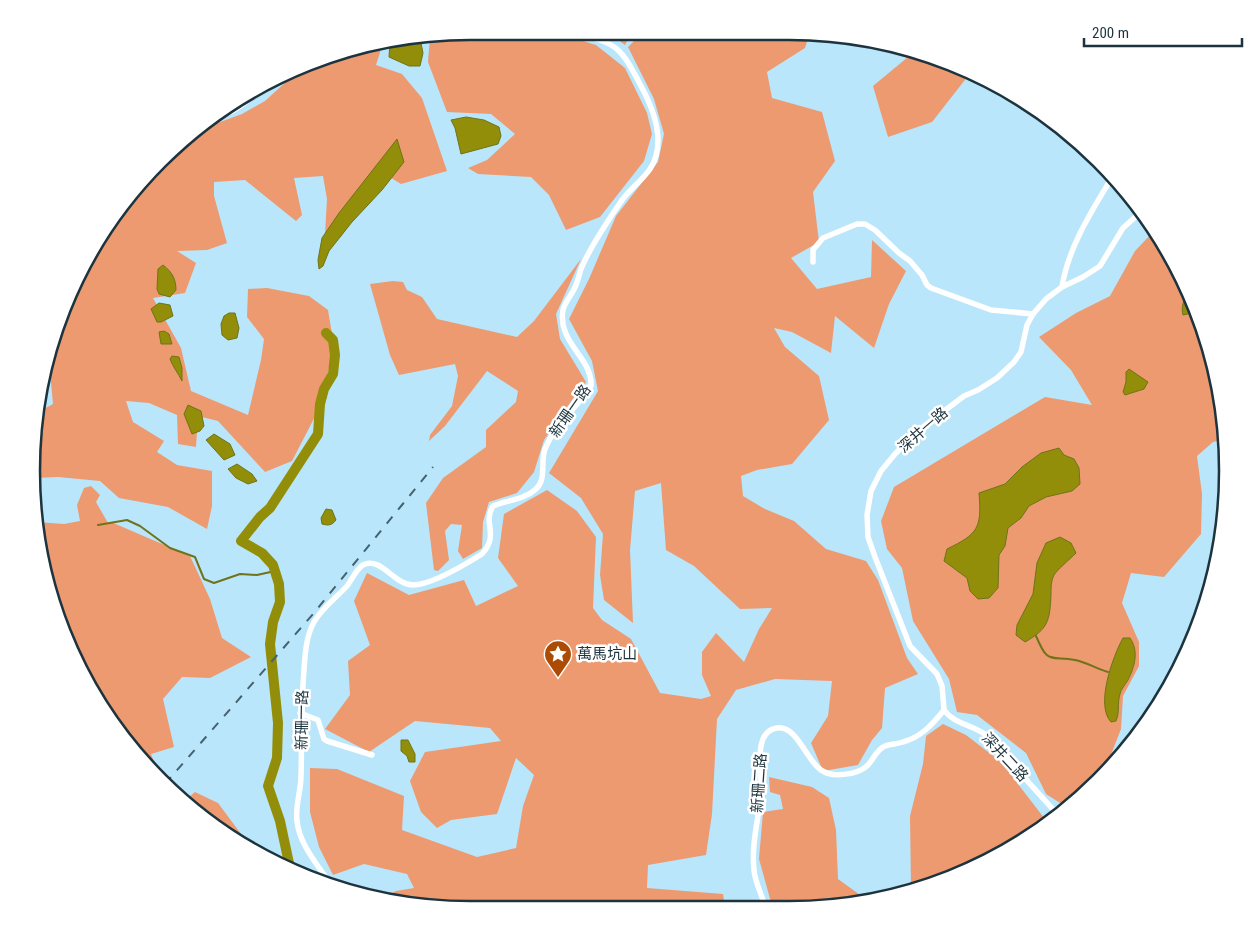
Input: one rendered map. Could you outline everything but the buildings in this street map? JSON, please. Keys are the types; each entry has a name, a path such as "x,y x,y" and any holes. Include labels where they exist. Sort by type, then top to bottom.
{"street":[{"name":"新珊一路","path":"324,875 306,848 296,821 301,784 300,713 304,661 308,638 314,623 349,583 361,566 369,563 383,568 400,582 413,585 427,582 482,554 491,540 492,533 489,517 493,506 517,499 537,488 543,475 545,450 555,432 591,386 589,373 563,328 564,305 575,289 582,268 607,223 624,197 651,167 658,138 656,122 644,93 623,54 608,42 601,40"},
{"path":"1062,287 1065,269 1071,252 1109,183"},
{"name":"深井一路","path":"944,710 942,686 937,674 910,646 874,557 868,537 867,515 871,491 886,465 919,430 964,396 997,378 1014,362 1021,352 1027,325 1033,314 1062,287 1100,266 1123,228 1136,216"},
{"path":"814,262 812,250 823,238 857,224 865,224 875,230 910,261 931,288 991,310 1033,314"},
{"name":"深井二路","path":"944,710 948,716 978,728 986,735 1053,810"},
{"name":"新珊二路","path":"763,901 754,871 754,858 761,789 762,740 769,730 777,727 788,729 813,764 820,770 836,775 847,774 860,771 866,767 878,750 884,746 912,740 923,734 944,710"},
{"path":"300,713 318,720 324,739 327,741 372,755"}],"shaded area":[{"path":"580,40 596,45 625,68 647,113 652,134 644,161 600,217 566,230 549,195 531,177 478,174 468,168 487,160 515,134 491,114 447,112 428,62 430,42 442,41"},
{"path":"618,40 628,40 625,45"},
{"path":"635,40 807,41 805,48 767,72 772,98 822,112 835,161 813,192 819,242 791,258 817,289 871,277 872,240 906,271 889,304 874,348 835,316 831,353 792,332 774,328 785,347 819,376 829,420 792,464 757,470 741,476 743,496 765,509 794,521 826,549 866,561 878,580 907,658 918,674 885,688 882,728 872,740 858,765 823,771 811,743 828,716 832,681 775,679 736,690 717,719 712,814 706,855 648,865 647,888 723,894 724,901 470,901 442,900 391,894 414,888 407,874 364,864 333,875 319,847 310,812 310,768 337,769 404,796 402,830 477,857 516,848 523,806 534,775 516,758 497,814 451,820 437,828 421,812 410,781 425,752 501,741 490,728 415,721 369,752 325,729 350,695 348,661 370,645 354,601 367,573 409,595 464,580 476,606 518,586 498,558 504,514 547,490 577,511 596,537 593,608 602,620 631,639 660,693 701,699 711,696 702,675 702,652 716,633 744,662 759,629 772,608 740,609 694,566 666,550 661,483 635,491 630,550 633,623 604,600 600,575 603,534 581,498 549,473 598,391 592,361 569,319 589,279 616,216 658,162 664,134 654,99 628,47"},
{"path":"421,43 423,53 420,66 409,66 389,57 390,48"},
{"path":"381,50 376,65 402,74 422,98 447,171 401,184 380,171 341,237 325,234 327,199 323,176 294,178 302,215 296,221 245,180 214,182 214,196 227,243 207,250 177,251 196,263 185,293 153,298 181,348 191,391 248,415 264,339 247,317 248,289 267,288 309,296 328,310 334,346 320,407 292,461 265,472 218,421 198,416 196,447 178,444 177,415 149,403 126,401 133,422 164,441 157,452 177,465 212,471 212,506 207,529 168,507 119,498 100,481 58,477 40,478 44,414 45,408 53,404 51,377 55,359 73,306 84,280 98,255 129,208 166,166 216,124 242,114 265,101 287,81 332,63"},
{"path":"908,57 966,79 932,122 888,137 873,86"},
{"path":"466,117 484,120 499,127 501,136 498,144 461,154 455,128 451,120"},
{"path":"397,139 404,162 382,190 352,222 329,251 323,266 319,269 318,260 322,238 339,213"},
{"path":"1149,236 1175,280 1196,332 1204,359 1211,387 1218,441 1213,442 1197,456 1202,494 1201,534 1164,577 1131,573 1122,603 1139,642 1139,666 1123,696 1121,729 1111,756 1093,775 1061,803 1046,794 1026,753 977,715 957,712 949,679 913,621 902,568 887,549 881,521 894,487 1045,397 1092,405 1071,370 1039,337 1076,313 1110,296 1135,251"},
{"path":"581,259 556,314 560,339 586,382 544,440 534,472 517,493 489,502 483,522 482,548 463,559 458,551 462,525 451,524 445,531 449,560 438,571 434,570 426,503 443,478 486,447 486,430 516,402 518,391 487,371 445,426 429,441 430,435 452,406 458,376 455,364 399,375 390,355 370,284 393,281 403,282 407,290 422,297 437,319 517,337 534,321"},
{"path":"163,265 171,273 175,282 176,290 170,297 159,294 157,289 158,269"},
{"path":"1184,301 1189,314 1183,315"},
{"path":"159,303 170,305 173,316 157,322 151,309"},
{"path":"229,313 235,313 239,328 237,338 228,340 222,335 221,324 224,316"},
{"path":"164,331 169,334 172,344 161,344 159,332"},
{"path":"172,356 179,357 182,368 182,381 170,359"},
{"path":"1129,369 1148,382 1144,389 1125,395 1123,392 1126,372"},
{"path":"188,405 201,411 204,426 200,431 192,434 184,414"},
{"path":"214,434 230,444 235,455 224,460 206,440"},
{"path":"1059,448 1064,455 1074,459 1079,468 1080,484 1072,491 1046,497 1029,506 1021,518 1008,528 1005,546 999,555 998,588 989,598 978,599 970,591 967,578 944,561 947,549 966,539 976,528 980,514 979,493 1005,484 1022,467 1041,453"},
{"path":"237,464 252,474 257,481 248,484 236,478 228,469"},
{"path":"91,486 100,495 96,502 108,523 111,522 190,556 210,599 222,638 251,657 210,678 182,677 163,699 174,747 151,754 154,762 129,733 113,710 84,661 63,609 55,582 48,554 44,522 64,524 80,521 77,505 84,488"},
{"path":"326,509 332,510 336,520 330,525 322,524 321,518"},
{"path":"1060,537 1071,543 1076,553 1053,577 1050,611 1046,623 1039,633 1025,642 1016,635 1017,625 1033,594 1037,563 1046,543"},
{"path":"1123,638 1130,638 1133,643 1135,659 1128,680 1121,692 1116,721 1111,722 1107,714 1105,693 1107,680"},
{"path":"943,724 966,735 1001,762 1044,817 979,857 911,883 910,816 923,764 926,736"},
{"path":"401,740 408,740 415,754 415,762 409,762 407,756 401,751"},
{"path":"769,777 812,787 829,798 836,830 838,879 860,895 817,900 771,901 759,859 763,812 783,809 780,795 770,792"},
{"path":"195,792 218,803 241,834 208,812 190,796"}],"waterway":[{"path":"288,861 280,821 268,786 277,758 278,723 270,644 273,622 280,602 279,584 273,565 262,553 241,541 260,517 270,508 318,434 320,404 324,389 333,374 335,355 333,340 326,333"},
{"path":"98,525 127,520 140,526 170,548 195,557 204,579 214,583 240,574 257,575 275,571"},
{"path":"1036,636 1046,655 1054,658 1079,661 1108,672"}],"railway":[{"path":"170,778 313,614 433,467"}],"place":[{"name":"萬馬坑山","path":"558,678"}]}
